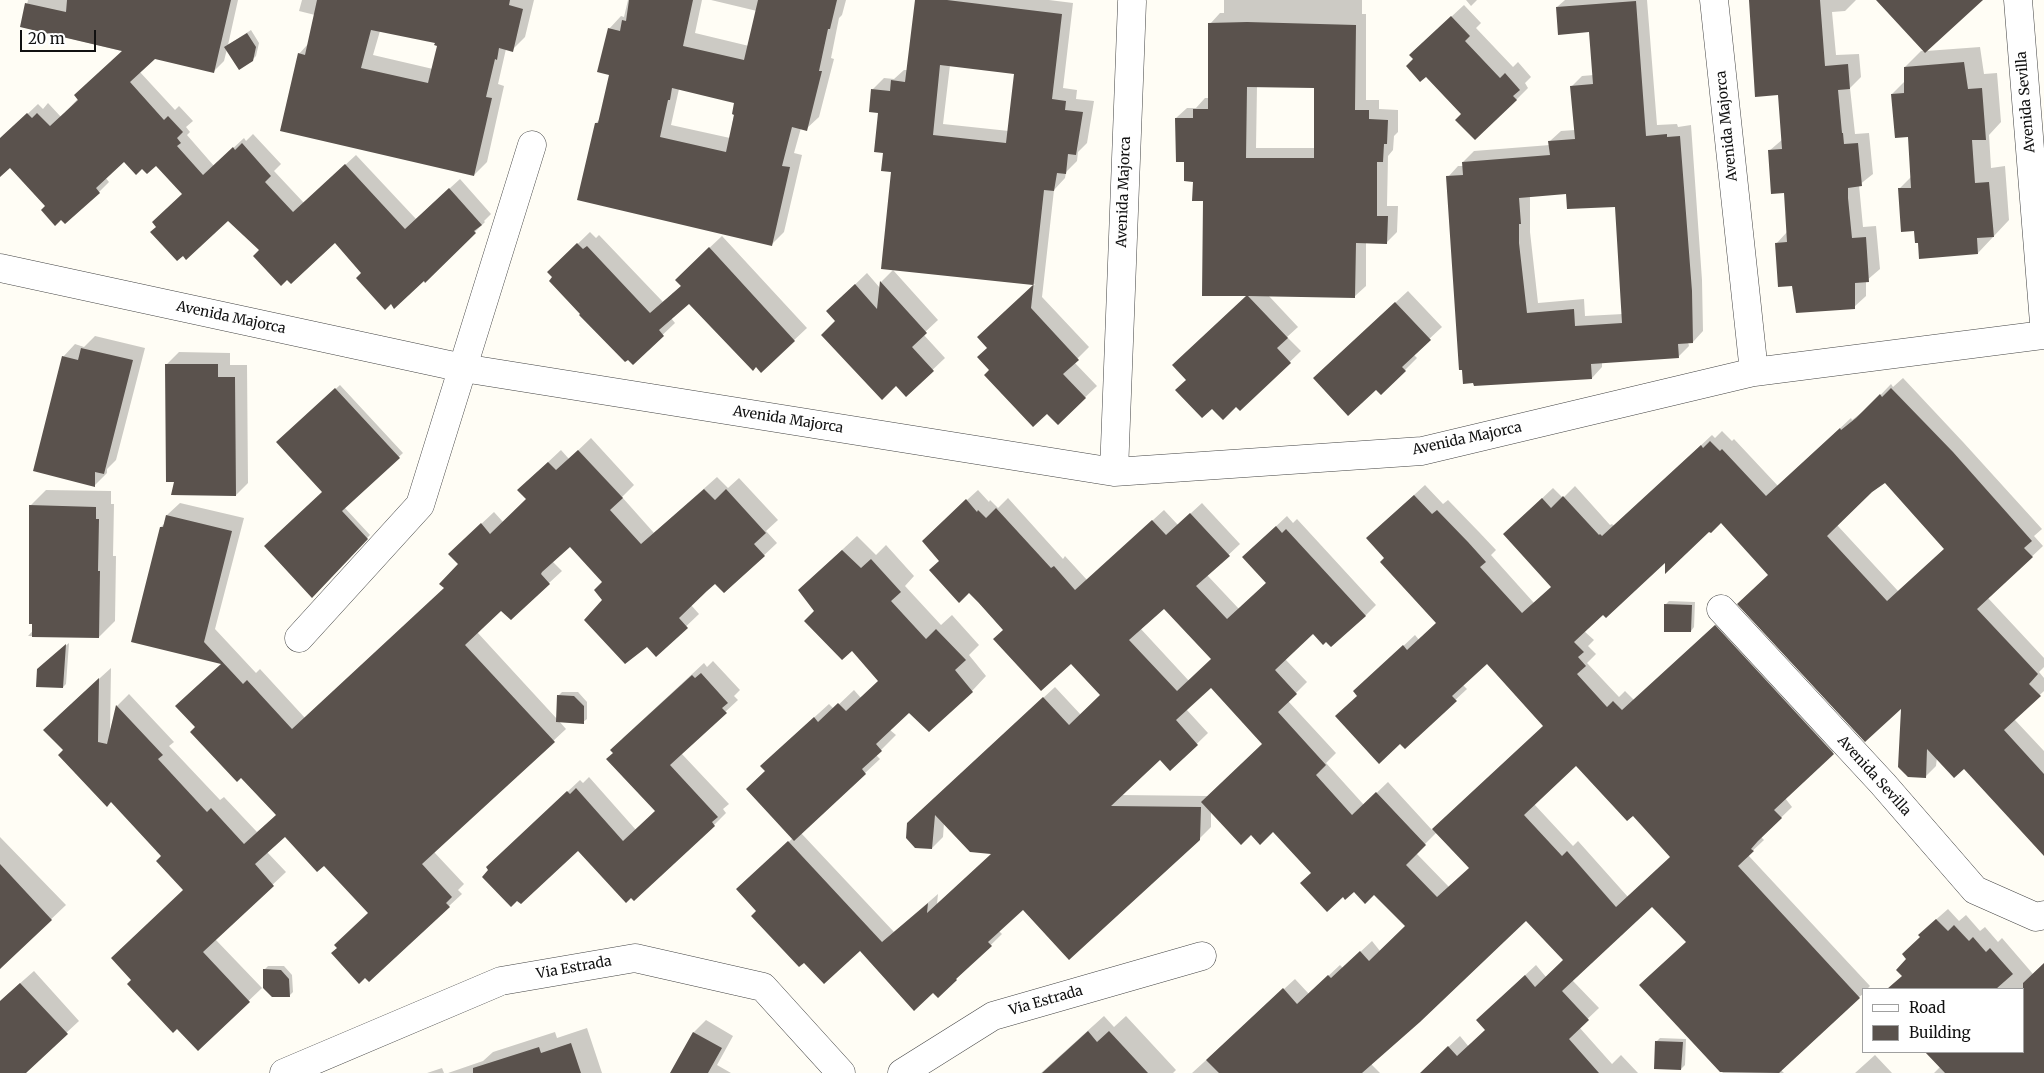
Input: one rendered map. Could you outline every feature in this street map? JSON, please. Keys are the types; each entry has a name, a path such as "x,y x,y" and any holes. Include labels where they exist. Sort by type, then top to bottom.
{"street":[{"name":"Avenida Majorca","path":"1714,0 1754,372"},
{"name":"Avenida Sevilla","path":"2018,0 2044,323"},
{"name":"Avenida Majorca","path":"1114,472 1132,2"},
{"path":"299,638 420,505 532,145"},
{"name":"Avenida Majorca","path":"0,268 463,368 1114,472 1422,451 1754,372 2044,335"},
{"name":"Avenida Sevilla","path":"1721,609 1883,784 1975,890 2036,917 2044,915"},
{"name":"Via Estrada","path":"902,1073 994,1016 1202,956"},
{"name":"Via Estrada","path":"284,1073 501,981 635,958 763,987 840,1073"}],"building":[{"path":"67,0 231,0 214,73 155,59 130,82 164,120 168,116 183,132 177,138 181,143 177,146 203,175 233,147 235,150 242,143 271,176 265,182 293,212 345,164 405,229 449,188 482,225 474,231 476,233 425,283 424,281 394,309 391,304 385,310 356,278 361,273 335,243 291,284 287,280 281,286 253,256 259,250 228,221 186,260 183,256 177,261 150,232 156,227 152,222 182,194 156,166 147,174 142,169 136,175 124,162 96,188 100,193 65,224 61,220 55,226 41,210 45,206 10,168 0,177 0,138 27,113 32,118 37,113 50,126 78,100 74,95 122,51 20,27 25,3 66,12"},
{"path":"317,0 510,0 509,5 523,9 513,52 499,48 497,60 495,59 486,97 492,98 474,176 280,131 298,53 305,55","holes":["371,30 435,43 434,45 437,46 428,83 361,68"]},
{"path":"629,0 693,0 683,46 744,60 758,0 837,0 830,29 828,29 819,71 822,71 807,131 792,127 782,166 790,167 772,246 577,200 595,123 598,123 609,75 597,72 608,28 620,31 622,20 626,21","holes":["672,88 734,103 732,114 734,115 726,152 660,137"]},
{"path":"915,0 947,0 1062,14 1052,99 1066,101 1065,110 1083,112 1076,155 1068,154 1066,174 1057,173 1054,191 1044,190 1031,308 1079,360 1063,374 1086,398 1058,425 1047,414 1033,427 984,375 989,370 977,357 987,348 977,337 1033,285 881,269 891,172 881,171 883,153 874,152 878,113 869,112 871,89 890,91 891,80 905,82","holes":["940,65 1014,74 1006,143 933,135"]},
{"path":"1749,0 1820,0 1825,66 1848,64 1850,89 1838,90 1842,133 1844,144 1858,143 1862,186 1848,188 1848,198 1852,238 1866,237 1869,282 1855,283 1855,309 1796,313 1792,286 1778,287 1775,243 1787,242 1784,193 1771,194 1768,150 1782,149 1778,95 1755,97"},
{"path":"1876,0 1983,0 1925,53"},
{"path":"1636,1 1646,136 1667,134 1667,137 1680,136 1692,291 1693,343 1678,344 1679,358 1591,364 1592,379 1474,386 1473,383 1463,384 1462,370 1459,370 1446,176 1463,175 1462,162 1550,155 1548,141 1575,139 1570,86 1593,84 1589,32 1558,35 1556,7","holes":["1566,194 1567,209 1615,207 1622,323 1575,326 1574,309 1527,313 1519,243 1519,224 1521,224 1519,198"]},
{"path":"1451,16 1470,36 1465,41 1500,78 1505,73 1520,90 1513,96 1517,100 1475,140 1455,120 1461,114 1426,77 1420,82 1406,66 1413,59 1409,55"},
{"path":"1247,22 1356,25 1355,110 1369,110 1369,119 1388,120 1387,144 1384,144 1383,162 1377,162 1377,216 1388,216 1387,244 1356,243 1355,298 1248,296 1288,338 1277,348 1291,363 1240,411 1236,407 1223,420 1212,409 1202,418 1175,390 1186,380 1172,365 1246,296 1202,296 1203,201 1192,201 1193,182 1184,181 1184,162 1176,162 1175,118 1193,118 1193,109 1208,109 1208,23","holes":["1247,87 1314,88 1314,158 1246,158"]},
{"path":"247,33 256,47 253,61 239,70 224,47"},
{"path":"1964,62 1968,89 1982,88 1986,140 1972,140 1975,183 1989,182 1994,237 1977,238 1978,254 1919,259 1918,243 1915,243 1914,231 1901,232 1898,188 1911,188 1908,137 1895,138 1891,94 1904,93 1904,67"},
{"path":"577,243 583,249 587,246 650,313 681,286 675,280 709,247 795,341 761,373 756,367 753,371 689,304 659,330 664,336 633,365 628,360 625,362 549,281 552,277 547,272"},
{"path":"880,281 927,333 912,347 934,371 906,397 896,386 882,400 821,335 835,321 826,311 855,284 877,309"},
{"path":"1395,302 1431,340 1402,367 1406,371 1381,395 1376,390 1348,416 1313,378"},
{"path":"81,348 133,360 104,474 95,472 95,487 33,471 62,356 78,360"},
{"path":"165,364 218,364 218,377 235,377 236,496 171,495 174,482 166,482"},
{"path":"335,388 400,458 342,511 368,539 312,598 264,546 322,492 276,442"},
{"path":"1891,388 1953,452 2032,541 2024,548 2033,557 1977,609 2038,674 2029,684 2041,696 2004,730 2044,774 2044,856 1964,769 1954,778 1927,749 1926,778 1908,777 1898,767 1901,709 1865,742 1737,604 1768,575 1721,523 1665,574 1665,563 1606,618 1603,615 1574,642 1584,652 1578,657 1586,666 1577,674 1607,707 1613,701 1622,710 1715,625 1834,754 1774,810 1782,818 1758,841 1751,849 1754,851 1738,866 1860,998 1779,1073 1720,1072 1639,985 1686,942 1652,907 1562,991 1589,1020 1569,1039 1599,1073 1420,1073 1448,1046 1457,1056 1485,1030 1476,1020 1525,975 1535,987 1563,960 1526,921 1420,1022 1362,1073 1219,1073 1206,1060 1283,988 1297,1004 1328,975 1331,978 1360,951 1369,961 1405,926 1374,895 1365,904 1354,892 1345,900 1343,897 1327,912 1300,883 1311,873 1273,832 1260,845 1251,835 1241,845 1201,802 1262,744 1211,688 1176,720 1198,745 1170,771 1160,760 1111,806 1201,807 1200,840 1069,960 1023,910 988,942 992,946 938,998 933,993 914,1011 860,951 824,984 804,963 799,967 751,916 756,911 736,889 788,841 882,942 928,903 927,913 991,854 970,852 935,815 932,849 915,848 906,838 907,823 1043,697 1069,725 1100,695 1071,664 1041,691 993,639 1003,630 978,602 969,593 959,603 929,570 939,561 922,541 966,499 977,512 978,510 986,518 996,508 1051,568 1054,566 1075,590 1152,520 1166,535 1190,513 1230,556 1196,586 1227,619 1266,583 1242,557 1276,526 1282,533 1286,529 1366,616 1331,647 1326,642 1323,645 1313,634 1275,670 1297,694 1278,712 1326,765 1316,775 1352,815 1376,792 1426,845 1406,865 1437,897 1469,868 1432,829 1543,726 1487,664 1452,696 1457,701 1405,749 1400,744 1379,764 1335,716 1357,696 1353,691 1403,645 1407,650 1436,623 1380,562 1384,558 1366,538 1414,495 1432,514 1437,510 1468,542 1486,562 1480,567 1522,613 1551,587 1503,534 1542,498 1551,508 1563,496 1602,536 1701,445 1703,448 1710,441 1720,451 1722,449 1766,496 1840,428 1841,430 1856,418 1880,394 1882,397","holes":["1885,483 1944,549 1887,601 1827,536 1872,492","1164,609 1211,659 1177,691 1129,640","1576,766 1627,821 1633,816 1670,857 1616,907 1567,851 1562,856 1524,815"]},
{"path":"578,450 623,498 610,510 641,544 704,489 715,500 726,489 766,533 754,544 765,556 724,593 715,584 707,591 679,618 688,628 656,657 647,647 625,664 584,620 602,600 594,590 602,582 570,547 542,572 541,574 550,584 511,620 501,611 465,645 555,742 422,864 452,897 446,903 450,907 369,982 365,978 359,984 331,953 337,948 334,945 368,913 324,866 317,872 285,837 255,864 274,886 203,952 250,1002 198,1051 177,1029 173,1033 127,984 131,980 111,958 183,890 156,861 161,856 111,802 107,807 58,755 63,750 43,730 99,678 98,742 107,744 116,705 163,755 158,759 207,812 211,808 244,844 276,815 241,778 237,782 190,732 195,727 175,706 221,664 131,642 160,527 163,527 166,515 232,531 204,642 243,684 247,680 292,729 444,588 439,584 458,564 448,554 481,523 490,534 526,499 517,490 548,462 556,470"},
{"path":"29,505 96,507 96,519 99,519 99,638 32,637 32,624 29,624"},
{"path":"842,550 861,568 871,559 901,592 891,601 926,639 936,629 966,660 955,670 973,692 929,732 909,713 876,744 882,751 862,769 866,774 794,841 746,789 765,771 760,766 814,717 818,722 838,703 846,711 878,681 852,651 842,660 804,621 814,611 798,590"},
{"path":"1664,604 1692,605 1691,632 1664,632"},
{"path":"66,644 63,688 36,687 37,669"},
{"path":"701,673 728,703 722,708 727,713 670,765 718,817 712,822 715,826 634,901 631,898 626,903 578,851 521,904 517,901 511,907 482,877 488,870 486,867 567,791 570,794 576,788 623,841 655,811 606,759 613,753 610,750 692,675 695,678"},
{"path":"557,695 574,696 584,706 584,724 556,722"},
{"path":"0,864 52,920 0,969"},
{"path":"1936,919 1948,931 1954,925 1969,941 1973,937 1986,952 1990,948 2013,974 1997,988 1888,988 1902,976 1896,970 1906,959 1902,954 1920,937 1918,935"},
{"path":"2044,963 2044,1073 1945,1073 1926,1053 2024,1053 2023,983"},
{"path":"263,969 281,970 289,979 290,997 272,997 263,988"},
{"path":"20,983 68,1034 26,1073 0,1073 0,1001"},
{"path":"1088,1031 1097,1042 1109,1031 1148,1073 1042,1073"},
{"path":"693,1032 722,1048 708,1073 670,1073"},
{"path":"1655,1041 1683,1042 1681,1070 1654,1069"},
{"path":"571,1043 581,1073 473,1073 473,1068 539,1047 541,1053"}]}
